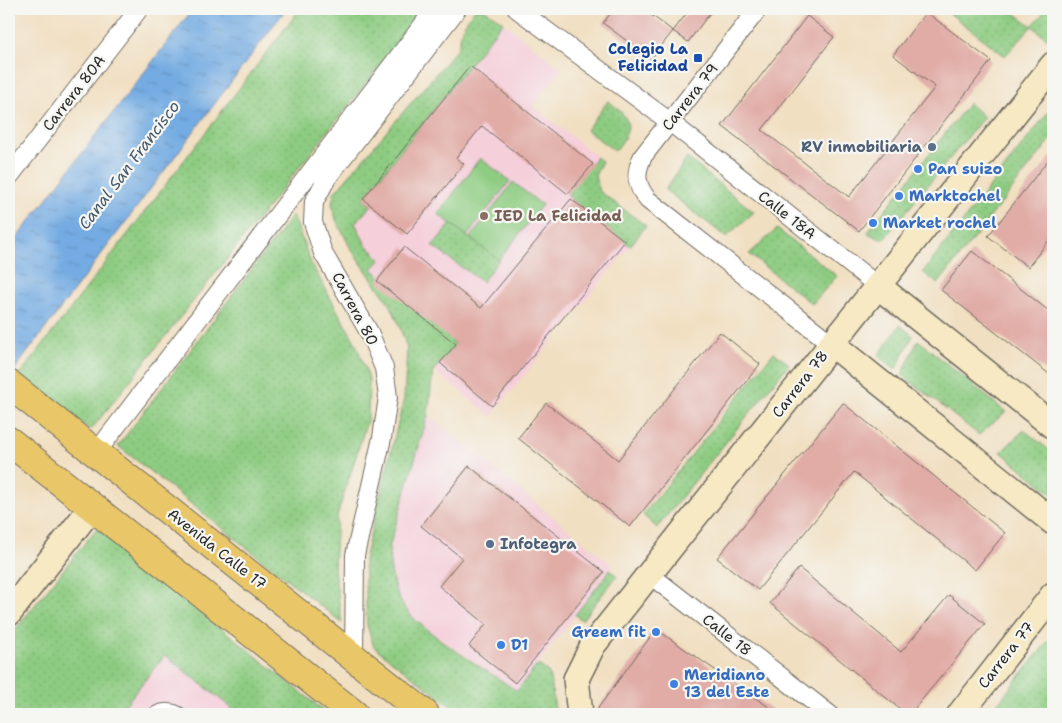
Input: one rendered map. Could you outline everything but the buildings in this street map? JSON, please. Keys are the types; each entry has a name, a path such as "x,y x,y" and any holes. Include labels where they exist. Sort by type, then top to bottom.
{"main road":[{"name":"Avenida Calle 17","path":"10,385 425,714"},
{"path":"9,441 354,714"}],"street":[{"name":"Carrera 80A","path":"9,177 139,9"},
{"path":"96,453 435,9"},
{"name":"Carrera 80","path":"354,657 355,555 382,438 388,397 387,382 369,332 323,253 313,222 312,211 319,189 457,9"},
{"name":"Calle 18A","path":"518,9 670,122 1053,426"},
{"name":"Carrera 79","path":"758,9 637,167 636,178 640,191 648,200 832,344"},
{"name":"Carrera 78","path":"580,714 576,679 581,664 593,645 1053,65"},
{"path":"832,344 1053,522"},
{"path":"9,613 92,507"},
{"name":"Calle 18","path":"649,574 829,714"},
{"name":"Carrera 77","path":"960,714 1053,595"}],"lane":[{"path":"152,714 168,708 178,710 183,714"}],"shaded area":[{"name":"IED La Felicidad","path":"503,22 562,69 533,106 602,161 595,176 599,191 646,226 491,416 407,349 391,306 345,239 336,220 332,203 334,193 474,60"},
{"path":"428,415 613,566 517,691 419,624 403,606 393,584 389,548"},
{"path":"165,655 241,714 118,714"}],"green space":[{"path":"300,9 425,9 91,430 19,376"},
{"path":"475,9 484,9 503,22 363,199 371,206 355,223 366,245 381,259 372,269 456,344 433,371 428,415 389,548 390,563 394,584 402,604 422,626 455,650 517,691 538,664 549,673 556,714 461,714 374,647 367,626 364,560 404,399 407,349 391,306 351,249 336,220 332,203 334,193 458,48 462,28"},
{"path":"944,9 1009,9 1032,26 1005,56"},
{"path":"1047,9 1053,9 1053,35 1049,40 1032,26"},
{"path":"608,101 622,113 628,124 625,136 615,151 586,130"},
{"path":"969,103 984,117 883,240 867,233"},
{"path":"1053,106 1053,137 938,284 923,272"},
{"path":"596,157 602,161 595,176 599,191 646,226 630,246 567,195"},
{"path":"480,158 510,181 467,236 438,214"},
{"path":"687,158 754,212 726,237 665,190"},
{"path":"513,182 542,205 499,260 470,238"},
{"path":"293,215 312,265 355,342 369,378 368,418 337,516 334,569 342,623 118,446"},
{"path":"451,224 499,260 482,282 432,246"},
{"path":"777,229 837,276 812,304 749,254"},
{"path":"900,325 913,336 895,370 878,356"},
{"path":"918,340 1006,412 979,435 902,375"},
{"path":"774,352 789,364 657,528 643,515"},
{"path":"1024,430 1053,453 1053,495 1001,452"},
{"path":"97,528 328,714 239,714 165,655 118,714 9,714 9,637"},
{"path":"610,570 617,576 582,620 575,615"},
{"path":"1053,635 1053,714 989,714"}],"water":[{"name":"Canal San Francisco","path":"193,9 286,9 9,377 9,248"}],"place":[{"name":"Colegio La Felicidad","path":"698,58"},
{"name":"RV inmobiliaria","path":"932,147"},
{"name":"Pan suizo","path":"918,169"},
{"name":"Marktochel","path":"899,196"},
{"name":"IED La Felicidad","path":"484,216"},
{"name":"Market rochel","path":"873,223"},
{"name":"Infotegra","path":"490,544"},
{"name":"Greem fit","path":"656,632"},
{"name":"D1","path":"501,645"},
{"name":"Meridiano 13 del Este","path":"674,684"}]}
